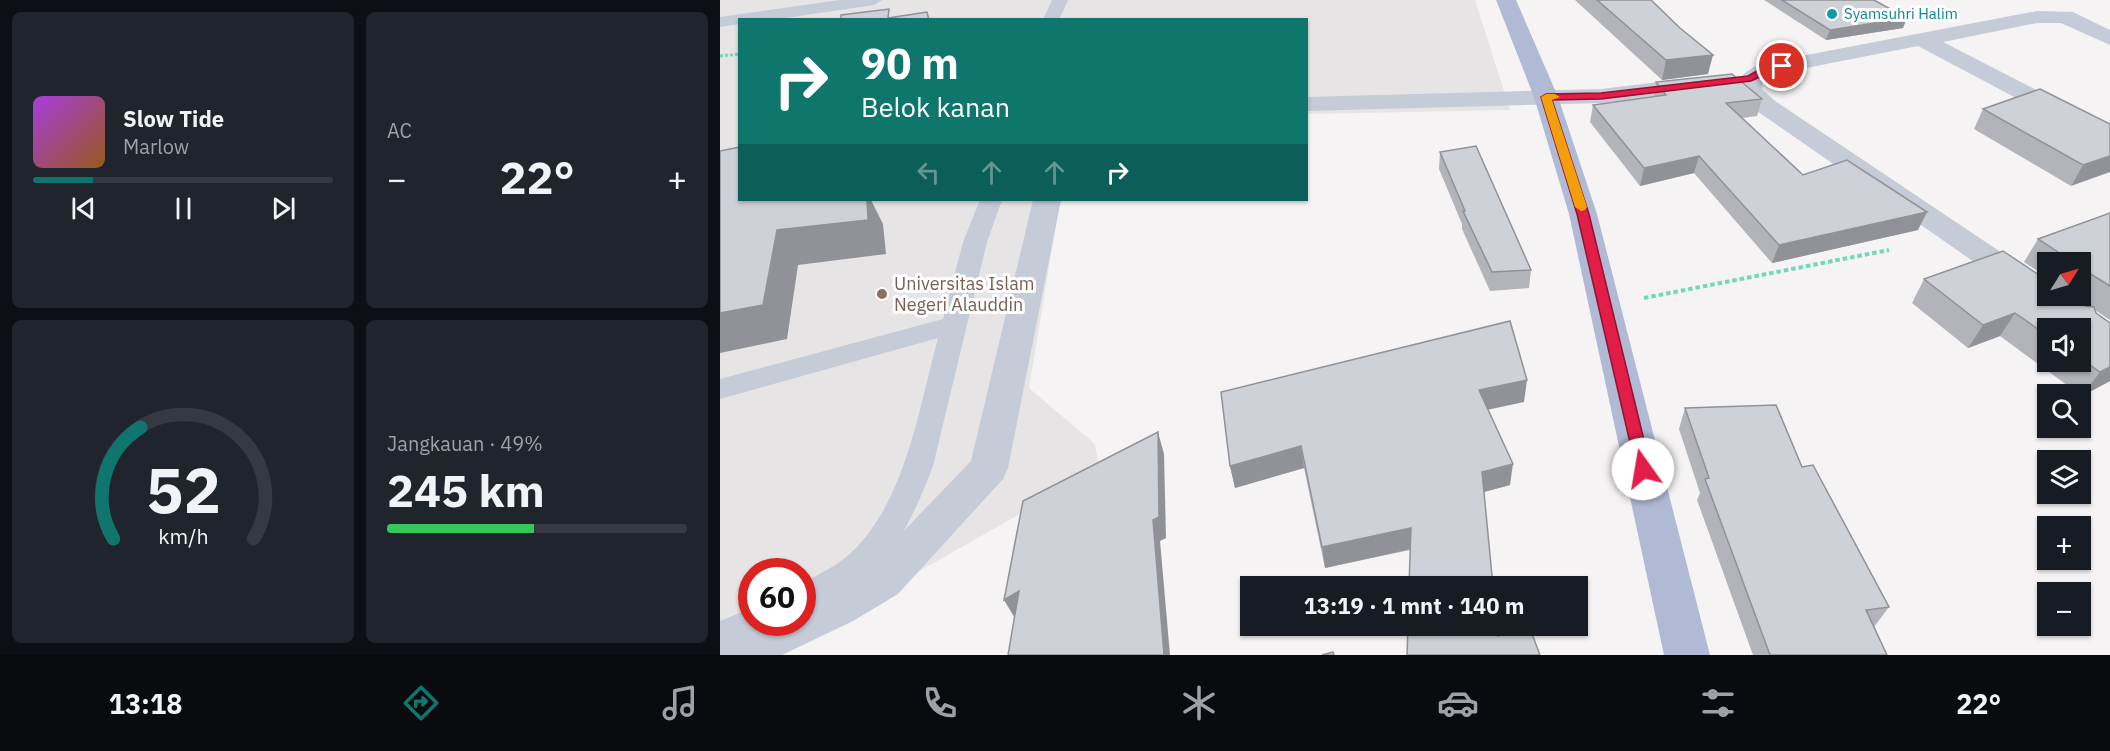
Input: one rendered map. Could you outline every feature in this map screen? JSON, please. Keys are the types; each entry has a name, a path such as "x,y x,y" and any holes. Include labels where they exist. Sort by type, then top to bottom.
{"main road":[{"path":"1506,0 1546,97 1583,214 1687,655"}],"street":[{"path":"1308,104 1601,96 1733,81 1768,69 2048,16 2071,19 2110,38"},
{"path":"1921,39 2110,138"},
{"path":"1733,81 1766,106 2037,291"},
{"path":"733,655 838,607 883,581 989,468 1047,201"}],"lane":[{"path":"748,18 874,0"},
{"path":"1052,18 1060,0"},
{"path":"720,22 738,19"},
{"path":"816,592 852,572 871,555 906,498 918,466 975,242 991,201"},
{"path":"720,389 954,325"},
{"path":"720,638 738,630"}],"path":[{"path":"720,56 738,54"},
{"path":"1605,306 1888,250"}],"shaded area":[{"name":"Universitas Islam Negeri Alauddin","path":"720,0 1475,0 1510,110 1308,114 1308,18 738,18 738,201 1060,201 1029,388 1095,444 1098,461 1090,474 851,610 816,622 816,558 738,558 738,636 775,636 720,655"}],"building":[{"path":"1597,0 1651,0 1713,55 1666,60"},
{"path":"1782,0 1874,0 1907,18 1830,30"},
{"path":"889,9 888,18 841,18 841,15"},
{"path":"927,12 928,18 888,18"},
{"path":"1732,74 1762,99 1726,103 1803,175 1847,160 1927,212 1779,245 1699,156 1644,168 1593,105 1666,95 1656,82"},
{"path":"2040,89 2110,124 2110,156 2083,165 1983,109"},
{"path":"1476,146 1531,270 1492,272 1463,211 1465,211 1440,152"},
{"path":"738,147 738,201 867,201 868,220 777,230 763,305 720,313 720,151"},
{"path":"2110,213 2110,286 2091,274 2091,252 2058,252 2038,239"},
{"path":"2003,251 2037,274 2037,306 2094,307 2096,313 2110,323 2110,367 2100,372 2091,366 2091,318 2037,318 2037,328 2015,313 1983,325 1924,279"},
{"path":"1510,321 1527,380 1479,390 1513,464 1482,472 1492,576 1409,576 1411,528 1322,547 1301,446 1230,466 1221,392"},
{"path":"1776,405 1802,467 1813,465 1889,607 1866,610 1887,655 1770,655 1705,479 1709,478 1685,408"},
{"path":"1158,432 1159,517 1153,520 1164,655 1008,655 1019,591 1004,600 1023,501"},
{"path":"1408,636 1533,636 1540,655 1407,655"}],"slow traffic":[{"path":"1555,97 1546,97 1581,207"}],"place":[{"name":"Syamsuhri Halim","path":"1832,14"},
{"name":"Universitas Islam Negeri Alauddin","path":"882,294"}],"route":[{"path":"1643,469 1583,214 1546,97 1601,96 1751,78 1768,69 1782,66"}]}
